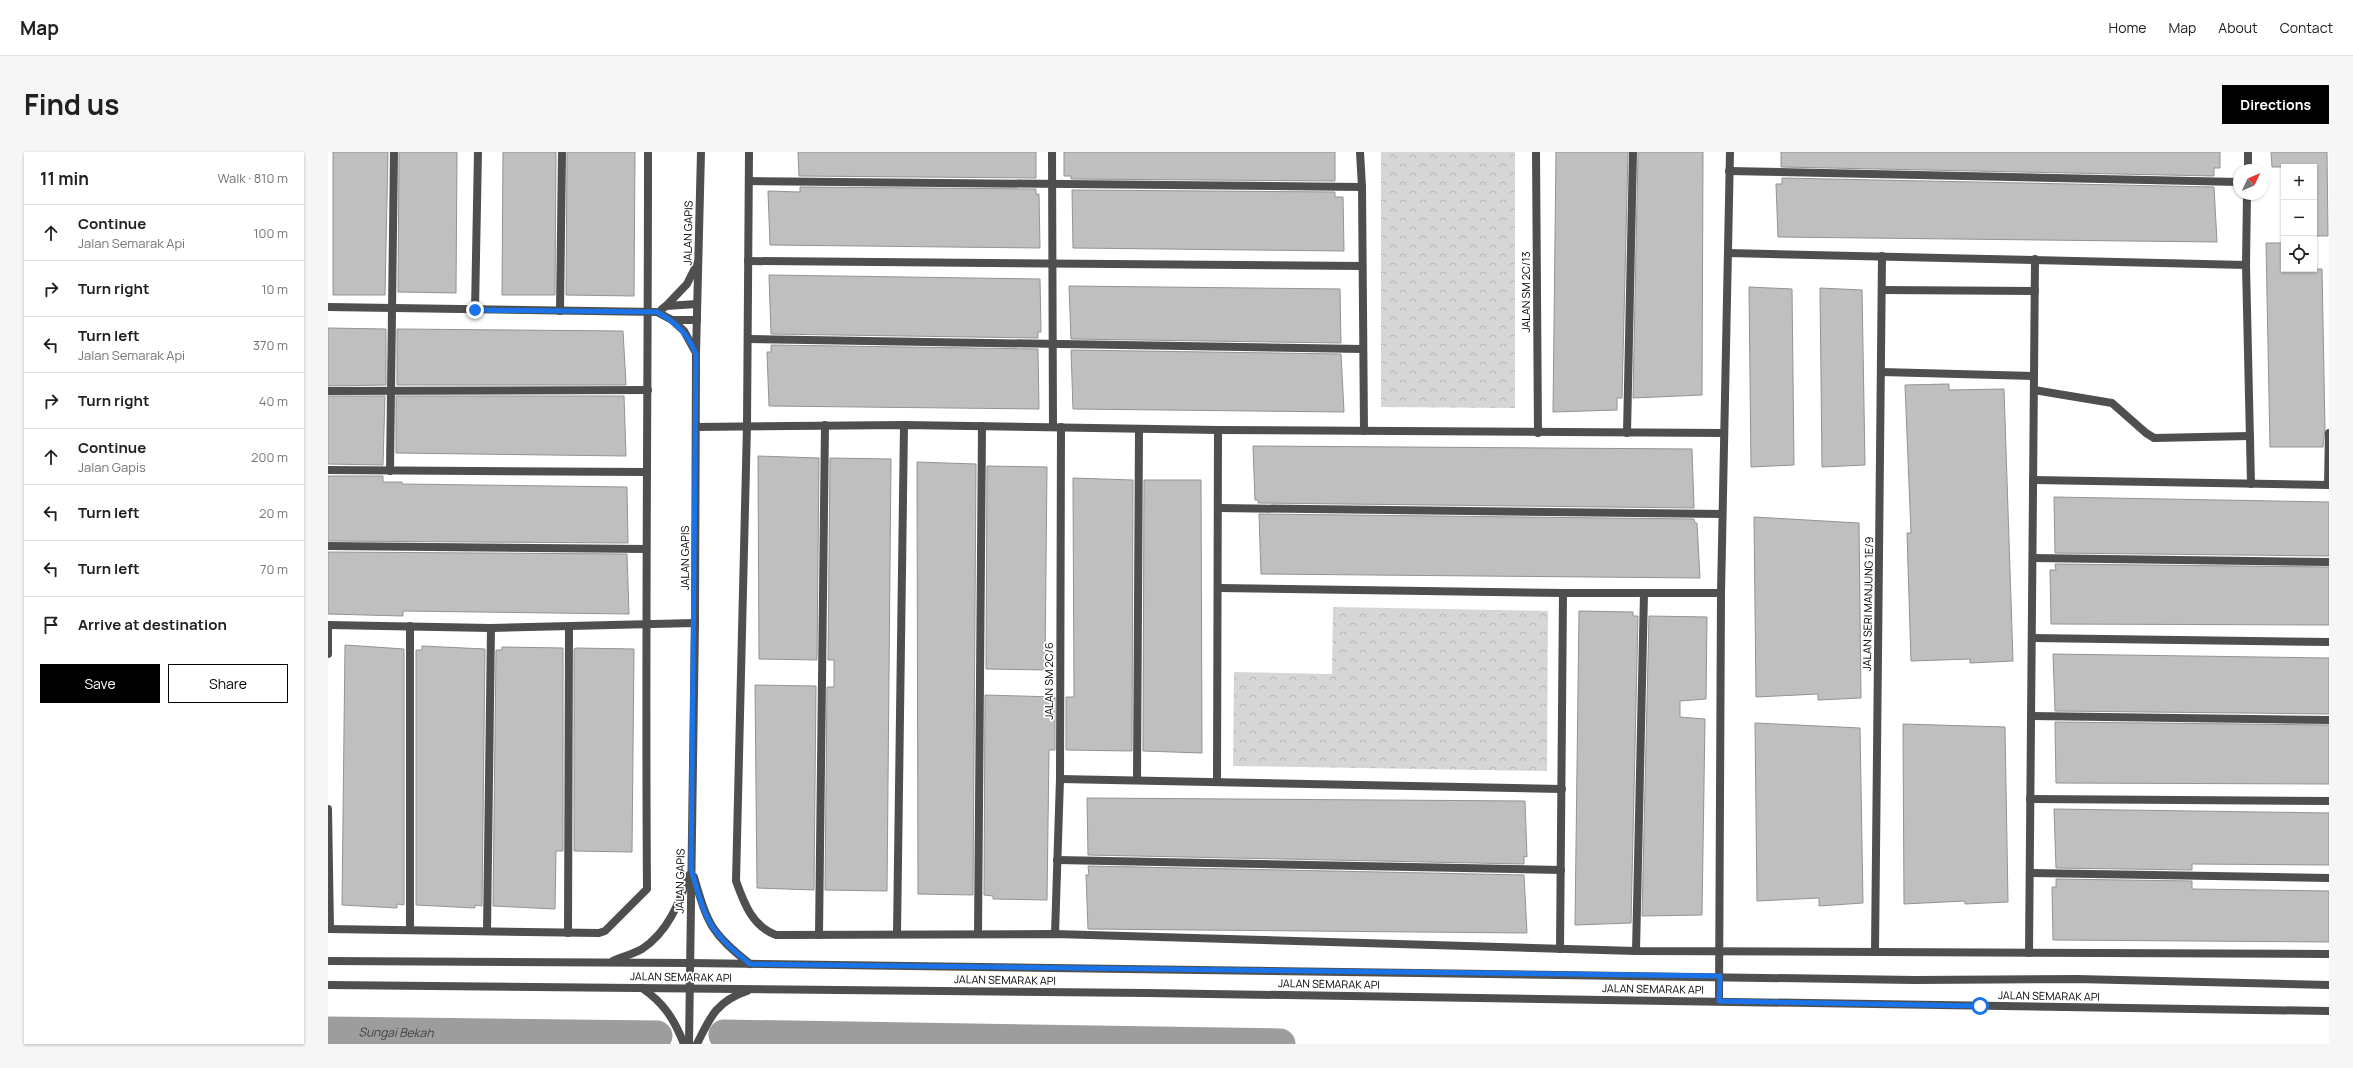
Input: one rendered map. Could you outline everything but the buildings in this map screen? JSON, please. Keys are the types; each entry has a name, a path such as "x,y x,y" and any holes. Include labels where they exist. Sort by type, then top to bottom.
{"street":[{"path":"390,471 394,152"},
{"path":"475,310 478,152"},
{"path":"560,311 562,152"},
{"path":"328,809 329,929 568,933 604,931 647,889 645,626 648,390 648,152"},
{"name":"JALAN GAPIS","path":"689,1044 695,623 696,354 701,152"},
{"path":"749,152 747,425 736,881 744,905 763,930 776,935 1055,934 1636,951 2329,954"},
{"name":"JALAN SM 2C/6","path":"1052,152 1052,345 1057,427 1060,779 1055,934"},
{"path":"1360,152 1362,187 1364,431"},
{"name":"JALAN SM 2C/13","path":"1536,152 1538,433"},
{"path":"1627,433 1633,152"},
{"path":"1719,1001 1723,433 1730,152"},
{"path":"2248,152 2248,164"},
{"path":"1730,172 2233,182"},
{"path":"749,181 1362,187"},
{"path":"2247,200 2246,265 2251,484"},
{"path":"1728,253 2246,265"},
{"name":"JALAN SERI MANJUNG 1E/9","path":"1875,952 1882,256"},
{"path":"2029,953 2035,259"},
{"path":"328,306 475,310 657,312 666,306 687,284 698,260"},
{"path":"748,261 1362,266"},
{"path":"1882,290 2035,291"},
{"path":"666,306 697,304"},
{"path":"657,312 672,320 684,331 696,354"},
{"path":"672,320 697,320"},
{"path":"748,339 1363,349"},
{"path":"1881,372 2034,376"},
{"path":"328,391 648,390"},
{"path":"2034,390 2112,403 2146,433 2154,438 2250,436"},
{"path":"696,427 747,425 904,425 1218,430 1723,433"},
{"path":"819,935 825,425"},
{"path":"897,934 904,425"},
{"path":"978,934 982,426"},
{"path":"1137,780 1139,428"},
{"path":"1217,782 1219,588 1218,430"},
{"path":"2033,480 2329,485 2329,433"},
{"path":"328,470 646,472"},
{"path":"1219,508 1722,514"},
{"path":"328,546 646,549"},
{"path":"2033,558 2329,562"},
{"path":"1219,588 1563,593 1721,593"},
{"path":"1560,949 1563,593"},
{"path":"1636,951 1644,593"},
{"path":"328,654 328,625 491,628 645,626 695,623"},
{"path":"410,626 410,930"},
{"path":"568,933 569,627"},
{"path":"487,931 491,628"},
{"path":"2032,638 2329,642"},
{"path":"2031,716 2329,720"},
{"path":"1060,779 1562,788"},
{"path":"2030,799 2329,801"},
{"path":"1057,860 1561,870"},
{"path":"610,963 641,949 666,925 678,904 691,869"},
{"path":"691,869 706,917 714,931 725,944 750,964"},
{"path":"2030,873 2329,878"},
{"name":"JALAN SEMARAK API","path":"328,961 690,963 1720,976 1915,980 2077,979 2329,985"},
{"name":"JALAN SEMARAK API","path":"328,985 1719,1001 2329,1011"},
{"path":"642,988 666,1008 675,1022 684,1044"},
{"path":"696,1044 710,1018 722,1003 734,996 756,989"}],"green space":[{"path":"1381,152 1515,152 1515,408 1381,407"},
{"path":"1333,607 1548,611 1547,771 1233,766 1234,672 1332,674"}],"waterway":[{"name":"Sungai Bekah","path":"328,1032 657,1036"},
{"path":"724,1035 1280,1044"}],"route":[{"path":"475,310 657,312 672,320 689,337 696,354 695,623 691,869 706,917 714,931 725,944 750,964 1720,976 1719,1001 1980,1006"}]}
